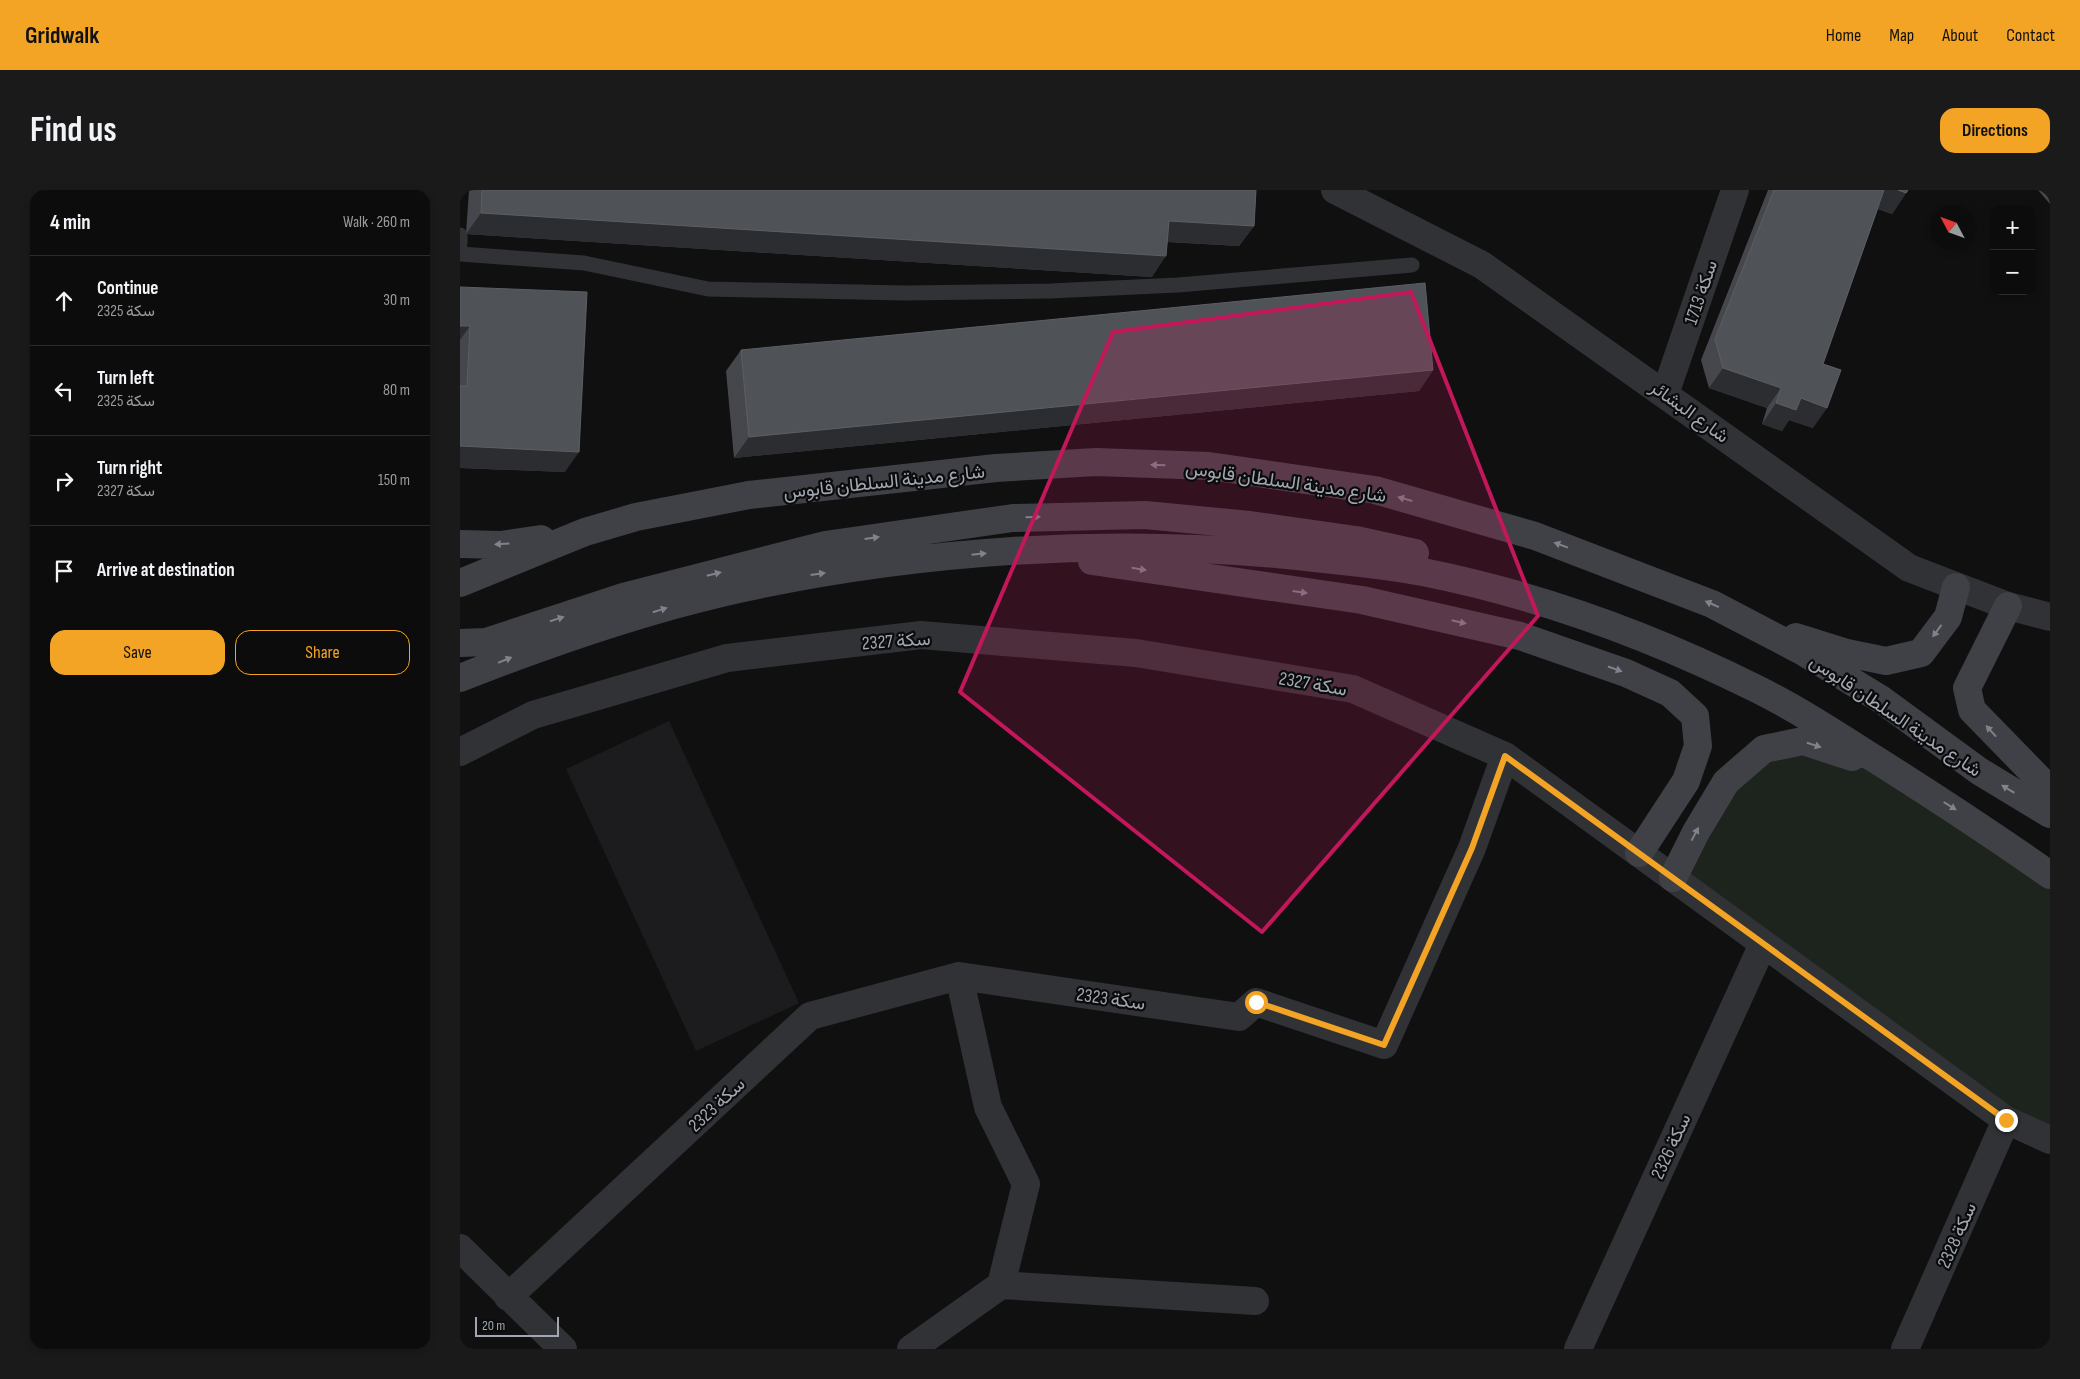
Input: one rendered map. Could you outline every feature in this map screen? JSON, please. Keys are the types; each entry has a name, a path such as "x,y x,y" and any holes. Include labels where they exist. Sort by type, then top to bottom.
{"main road":[{"name":"شارع مدينة السلطان قابوس","path":"460,583 585,532 636,517 749,495 996,468 1096,462 1209,466 1376,490 1535,536 1712,604 1749,622 1882,700 1979,771 2050,814"},
{"path":"460,643 486,642 623,597 826,545 1013,518 1145,515 1250,525 1356,540 1456,563 1527,586 1573,613"},
{"path":"460,544 501,545 585,532"},
{"path":"460,678 541,646 722,593 798,577 908,561 1022,550 1090,547 1219,548 1380,565 1426,573 1573,613 1684,656 1758,690 1805,715 1914,783 2050,875"},
{"path":"1022,550 1371,602 1520,636 1626,673 1670,693 1695,716 1698,746 1686,781 1639,853"},
{"path":"1749,622 1847,653 1886,661 1921,653 1948,617 1956,586"},
{"path":"2008,606 1967,688 1972,710 2050,790"},
{"path":"1673,878 1696,832 1726,782 1764,749 1803,741 1845,754 1914,783"}],"street":[{"name":"شارع البشائر","path":"1335,190 1482,266 1909,568 2008,606 2050,617"},
{"name":"سكة 1713","path":"1665,394 1735,190"},
{"name":"سكة 2327","path":"460,752 533,715 727,658 921,635 1136,653 1353,689 1505,756 2006,1120 2050,1140"},
{"name":"سكة 2323","path":"508,1297 810,1016 960,976 1239,1017 1256,1002 1384,1045 1472,848 1505,756"},
{"name":"سكة 2326","path":"1578,1349 1763,944"},
{"path":"960,976 988,1107 1026,1184 1001,1285"},
{"name":"سكة 2328","path":"1906,1349 2006,1120"},
{"path":"460,1248 563,1349"},
{"path":"911,1349 1001,1285 1255,1301"}],"lane":[{"path":"460,235 460,244"},
{"path":"460,254 584,263 708,288 905,292 1050,292 1178,285 1412,265"}],"highlighted area":[{"path":"1411,292 1538,616 1262,932 960,692 1113,332"}],"shaded area":[{"path":"669,721 799,1003 696,1051 566,769"},
{"path":"1766,753 1844,758 1912,787 2050,881 2050,1137 1677,877 1698,834"}],"building":[{"path":"482,190 1256,190 1254,226 1169,221 1166,256 481,213"},
{"path":"1774,190 1884,190 1823,364 1841,370 1827,408 1801,398 1796,410 1776,403 1781,388 1723,368 1715,339"},
{"path":"1425,283 1433,370 749,437 741,350"},
{"path":"460,287 587,292 579,452 460,446 460,386 467,386 470,326 460,326"}],"route":[{"path":"1256,1002 1384,1045 1472,848 1505,756 2006,1120"}]}
